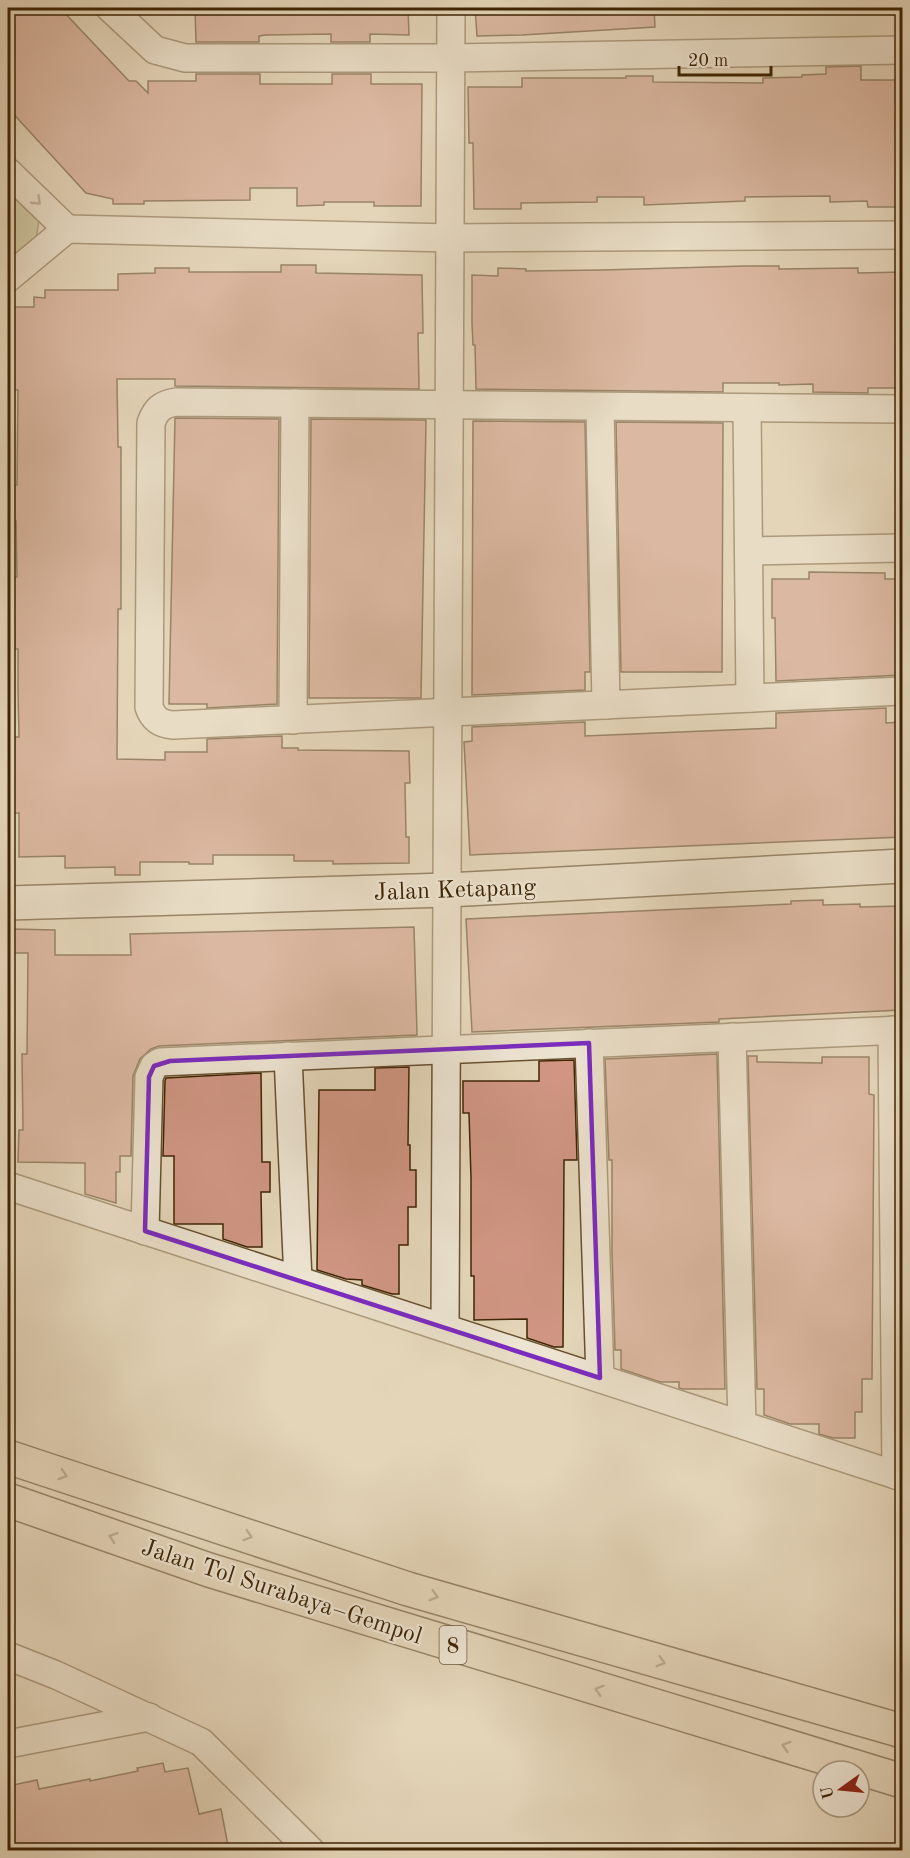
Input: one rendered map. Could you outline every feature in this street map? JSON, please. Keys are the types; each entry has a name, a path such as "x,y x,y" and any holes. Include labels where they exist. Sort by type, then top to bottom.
{"highway":[{"name":"Jalan Tol Surabaya–Gempol","path":"8,1456 408,1589 903,1731"},
{"name":"Jalan Tol Surabaya–Gempol","path":"8,1500 209,1570 903,1780"}],"street":[{"path":"110,8 155,50 185,58 451,58 903,50"},
{"path":"445,1327 451,8"},
{"path":"8,172 67,229"},
{"path":"8,278 67,229 451,238 903,235"},
{"path":"903,409 177,402 165,404 159,408 151,423 149,707 152,716 164,725 903,691"},
{"path":"293,720 295,403"},
{"path":"600,407 606,705"},
{"path":"747,409 750,698"},
{"path":"748,550 903,548"},
{"name":"Jalan Ketapang","path":"8,903 447,890 903,866"},
{"path":"8,1186 145,1231 445,1327 899,1476 897,1030 160,1062 154,1066 149,1077 145,1231"},
{"path":"732,1037 742,1424"},
{"path":"589,1043 600,1378"},
{"path":"288,1056 298,1280"},
{"path":"8,1656 56,1675 201,1742 310,1851"},
{"path":"8,1744 149,1717"}],"highlighted area":[{"path":"589,1043 600,1378 145,1231 149,1077 154,1066 170,1061"}],"green space":[{"path":"8,184 40,215 35,244 8,268"}],"building":[{"path":"8,8 60,8 129,81 136,81 148,93 148,81 196,81 196,74 260,74 260,84 332,84 332,74 371,74 371,84 422,84 421,206 374,206 374,202 324,202 324,205 297,206 297,188 250,188 250,200 144,201 144,204 113,204 113,199 86,193 8,108"},
{"path":"195,8 408,8 409,35 370,34 370,42 331,42 331,34 266,35 259,36 259,42 196,42"},
{"path":"475,8 654,8 655,27 477,36"},
{"path":"861,66 861,80 903,80 903,207 868,207 867,201 830,202 830,196 745,197 745,201 644,205 644,197 597,197 597,202 521,203 521,209 474,209 473,143 469,143 468,87 522,87 522,78 626,78 626,76 653,76 653,82 763,83 763,78 826,74 826,67"},
{"path":"281,265 316,265 316,273 422,275 423,333 418,333 419,389 175,386 175,379 117,379 118,447 121,447 121,609 118,609 117,759 165,760 165,752 207,752 207,739 282,736 282,748 298,748 298,750 409,751 410,783 405,783 409,863 333,864 333,861 294,861 294,855 213,855 213,864 140,862 140,875 115,875 115,867 65,868 65,856 19,857 19,813 13,813 13,737 19,737 18,649 15,649 13,577 17,577 16,521 11,521 11,485 17,485 18,390 10,390 9,307 34,307 34,297 45,298 45,290 118,290 118,274 155,273 155,268 189,268 189,272 281,272"},
{"path":"779,266 779,269 858,268 858,273 903,272 903,388 868,388 868,393 813,392 813,384 723,383 723,392 476,389 472,275 498,276 498,268 526,269 526,271"},
{"path":"175,418 279,419 277,704 207,708 207,704 169,704"},
{"path":"311,419 426,420 421,698 309,698"},
{"path":"473,421 585,422 590,672 585,672 585,690 472,695"},
{"path":"616,422 723,423 722,672 621,672"},
{"path":"809,572 885,573 885,579 903,579 903,675 776,681 772,579 809,579"},
{"path":"886,708 886,723 903,722 903,837 470,855 464,742 472,741 472,727 585,722 585,736 776,728 776,713"},
{"path":"823,900 823,905 903,906 903,956 898,956 901,1010 719,1019 719,1022 472,1032 466,919 791,904 791,901"},
{"path":"414,927 417,1035 159,1046 151,1049 140,1059 133,1076 131,1156 120,1156 120,1172 116,1172 116,1203 85,1194 85,1163 18,1162 19,1130 23,1130 22,1054 27,1054 28,953 13,953 13,929 55,930 55,955 131,955 130,934"},
{"path":"717,1054 725,1389 683,1389 679,1388 679,1382 660,1382 621,1369 621,1350 615,1350 612,1160 609,1160 605,1059"},
{"path":"748,1056 757,1056 757,1062 822,1063 822,1057 869,1057 869,1094 874,1095 872,1379 862,1379 862,1412 855,1412 855,1438 833,1438 819,1434 819,1424 790,1424 764,1415 764,1389 757,1389"},
{"path":"574,1060 577,1160 564,1160 563,1347 554,1347 527,1338 527,1319 474,1320 474,1276 471,1276 469,1113 463,1113 463,1081 539,1081 539,1061"},
{"path":"409,1067 408,1145 410,1145 410,1170 416,1170 416,1207 408,1207 408,1245 399,1245 399,1294 392,1294 362,1285 362,1280 346,1279 317,1270 319,1090 375,1090 375,1068"},
{"path":"261,1073 262,1162 270,1162 270,1192 261,1192 262,1247 247,1247 223,1239 223,1224 174,1224 174,1156 163,1156 165,1081 166,1078"},
{"path":"163,1763 165,1772 188,1768 199,1814 221,1809 229,1851 8,1851 8,1786 37,1780 39,1789 138,1771 137,1768"}]}
